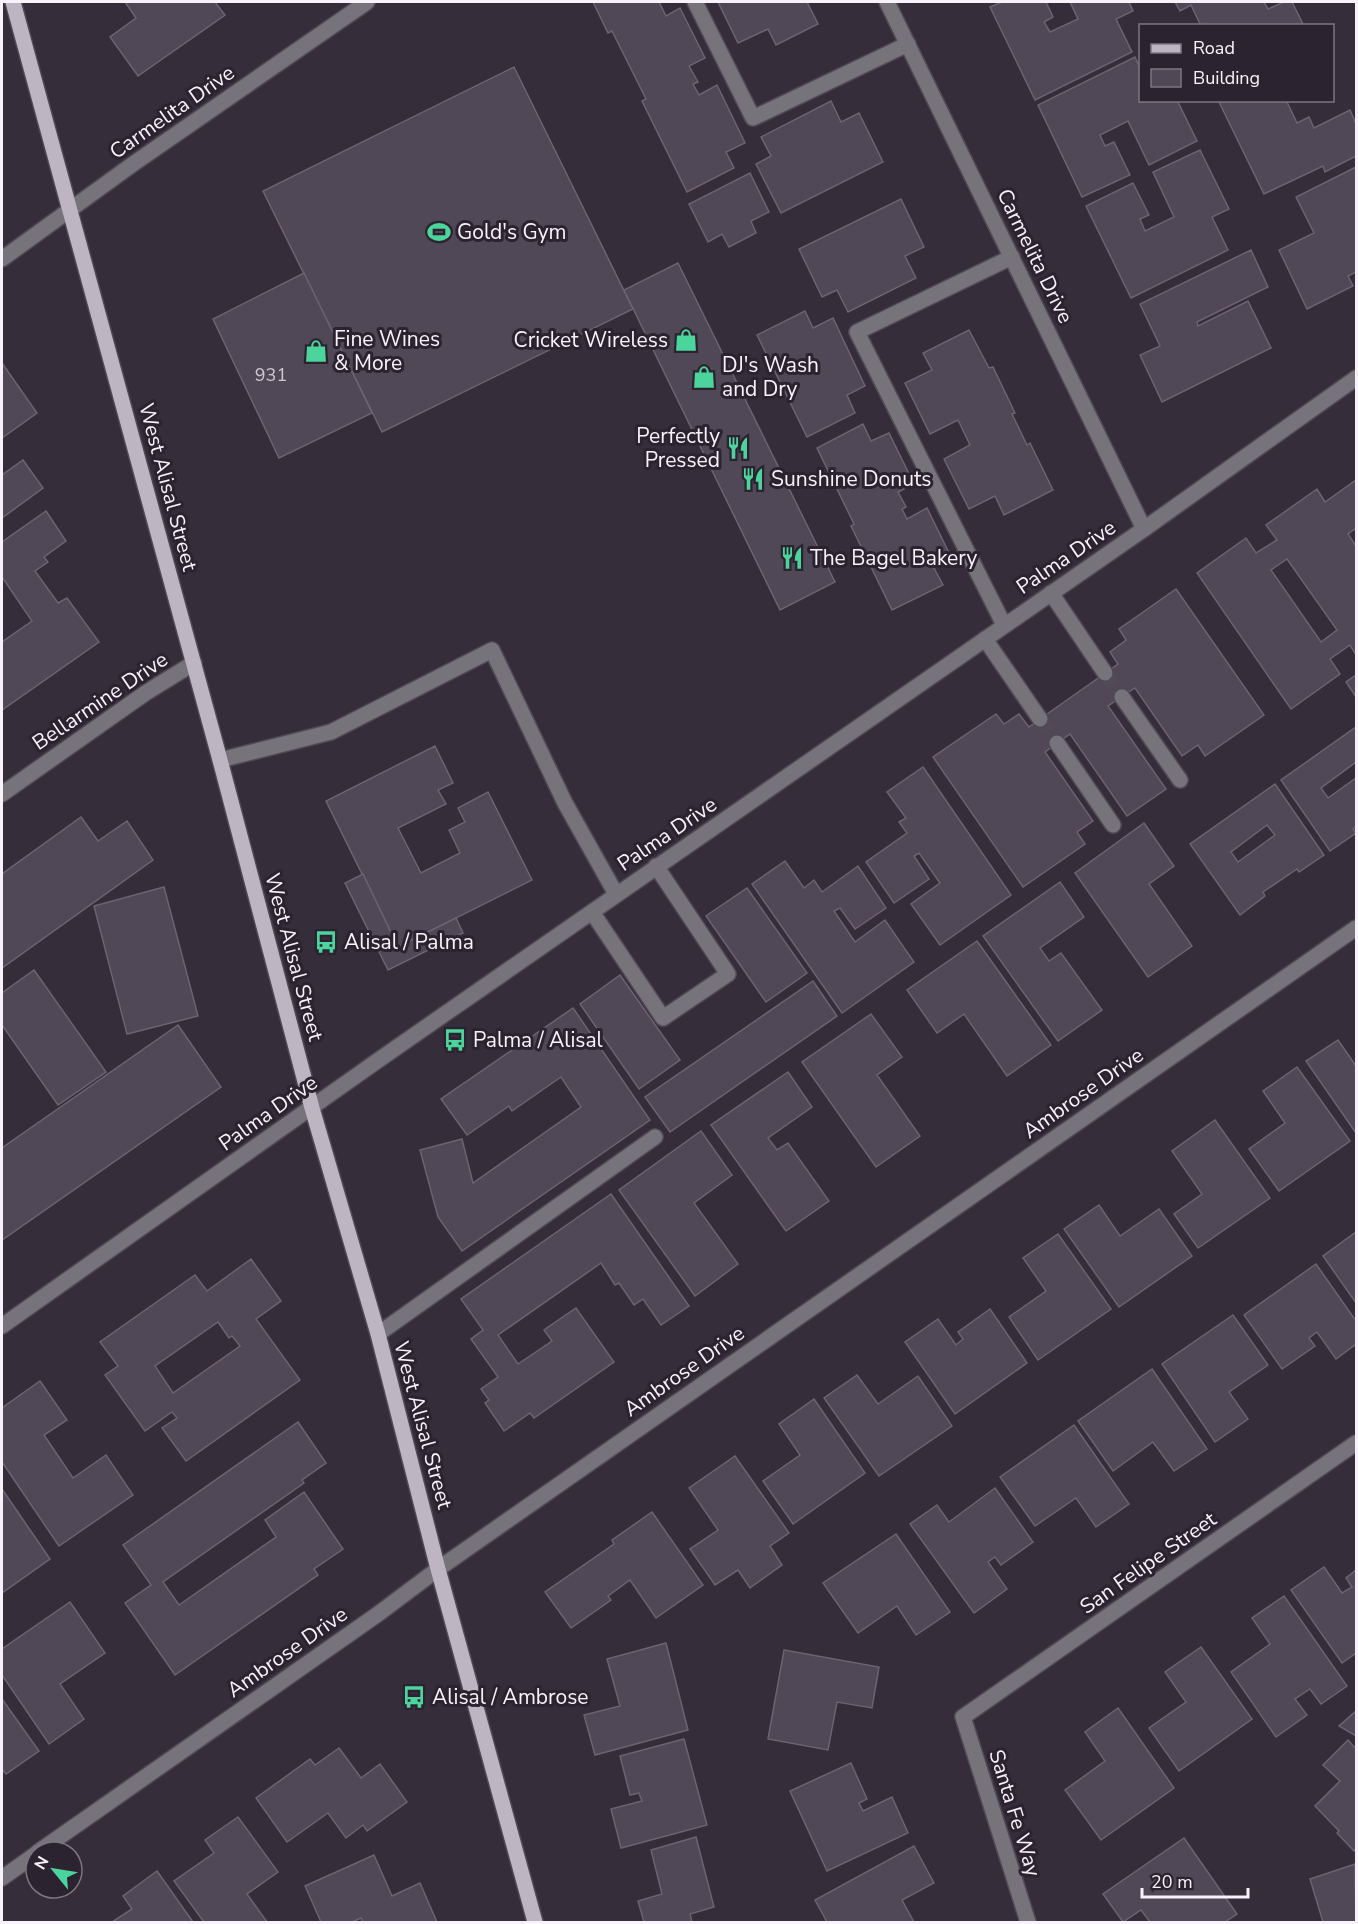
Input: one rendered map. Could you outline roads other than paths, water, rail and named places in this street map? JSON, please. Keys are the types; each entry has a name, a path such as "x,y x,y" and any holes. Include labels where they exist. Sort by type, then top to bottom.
{"main road":[{"name":"West Alisal Street","path":"13,2 194,663 312,1108 378,1334 438,1569 535,1923"}],"street":[{"name":"Carmelita Drive","path":"2,259 367,2"},
{"path":"694,2 753,118 908,44"},
{"name":"Carmelita Drive","path":"887,2 1144,529"},
{"path":"1004,625 857,332 1012,257"},
{"name":"Palma Drive","path":"2,1326 656,866 1144,529 1356,378"},
{"path":"1051,593 1105,673"},
{"path":"985,639 1040,719"},
{"path":"220,760 331,732 492,650 566,803 616,894"},
{"name":"Bellarmine Drive","path":"2,794 147,692 194,663"},
{"path":"1122,697 1180,780"},
{"path":"1057,743 1113,825"},
{"path":"592,912 663,1018 728,974 656,866"},
{"name":"Ambrose Drive","path":"56,1840 378,1614 438,1569 1356,928"},
{"path":"378,1334 655,1137"},
{"name":"San Felipe Street","path":"963,1717 1356,1443"},
{"name":"Santa Fe Way","path":"963,1717 1028,1923"},
{"name":"Ambrose Drive","path":"2,1878 24,1862"}],"tunnel":[{"path":"1105,673 1122,697"},
{"path":"1040,719 1057,743"}],"place":[{"name":"Gold's Gym","path":"439,232"},
{"name":"Cricket Wireless","path":"686,340"},
{"name":"Fine Wines & More","path":"316,351"},
{"name":"DJ's Wash and Dry","path":"704,377"},
{"name":"Perfectly Pressed","path":"738,448"},
{"name":"Sunshine Donuts","path":"753,479"},
{"name":"The Bagel Bakery","path":"792,558"},
{"name":"Alisal / Palma","path":"326,942"},
{"name":"Palma / Alisal","path":"455,1040"},
{"name":"Alisal / Ambrose","path":"414,1697"}]}
